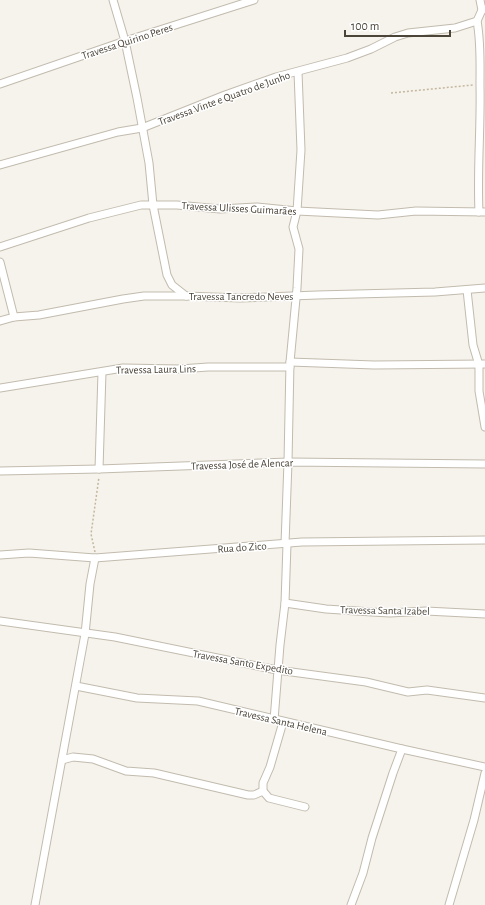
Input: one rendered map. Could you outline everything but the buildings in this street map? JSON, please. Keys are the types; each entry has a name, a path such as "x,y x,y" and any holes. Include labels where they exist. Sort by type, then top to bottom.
{"street":[{"path":"113,0 125,41 149,163 153,205 169,278 173,287 186,296"},
{"name":"Travessa Quirino Peres","path":"0,84 125,41 254,0"},
{"path":"480,0 484,10 478,21 483,73 480,84 481,116 478,184 482,212"},
{"name":"Travessa Vinte e Quatro de Junho","path":"0,165 118,132 142,128 276,77 346,58 371,49 395,37 412,33 455,28 478,21"},
{"path":"274,720 277,670 285,603 290,365 299,249 293,227 296,211 301,150 298,72"},
{"name":"Travessa Ulisses Guimarães","path":"0,247 89,218 133,206 198,206 212,209 257,207 296,211 378,214 416,211 482,212"},
{"path":"0,262 14,317"},
{"name":"Travessa Tancredo Neves","path":"0,321 14,317 56,312 144,296 240,298 435,292 485,288"},
{"path":"467,290 473,345 482,364 479,391 485,426"},
{"name":"Travessa Laura Lins","path":"0,388 123,368 180,369 290,365 482,364"},
{"path":"99,469 102,372"},
{"name":"Travessa José de Alencar","path":"0,471 288,462 485,464"},
{"name":"Rua do Zico","path":"0,555 29,553 95,558 302,542 485,540"},
{"path":"36,905 85,634 90,584 95,558"},
{"name":"Travessa Santa Izabel","path":"285,603 326,609 372,612 426,611 485,614"},
{"name":"Travessa Santo Expedito","path":"0,621 115,638 277,670 351,679 408,692 427,690 485,698"},
{"name":"Travessa Santa Helena","path":"76,686 137,698 198,702 485,767"},
{"path":"283,722 270,767 263,783 263,791 269,798 305,807"},
{"path":"351,905 363,873 372,838 402,749"},
{"path":"62,760 73,756 93,759 126,770 154,772 248,795 254,795 263,791"},
{"path":"449,905 474,820 485,775"}],"path":[{"path":"391,94 480,84"},
{"path":"95,558 91,536 99,469"}]}
